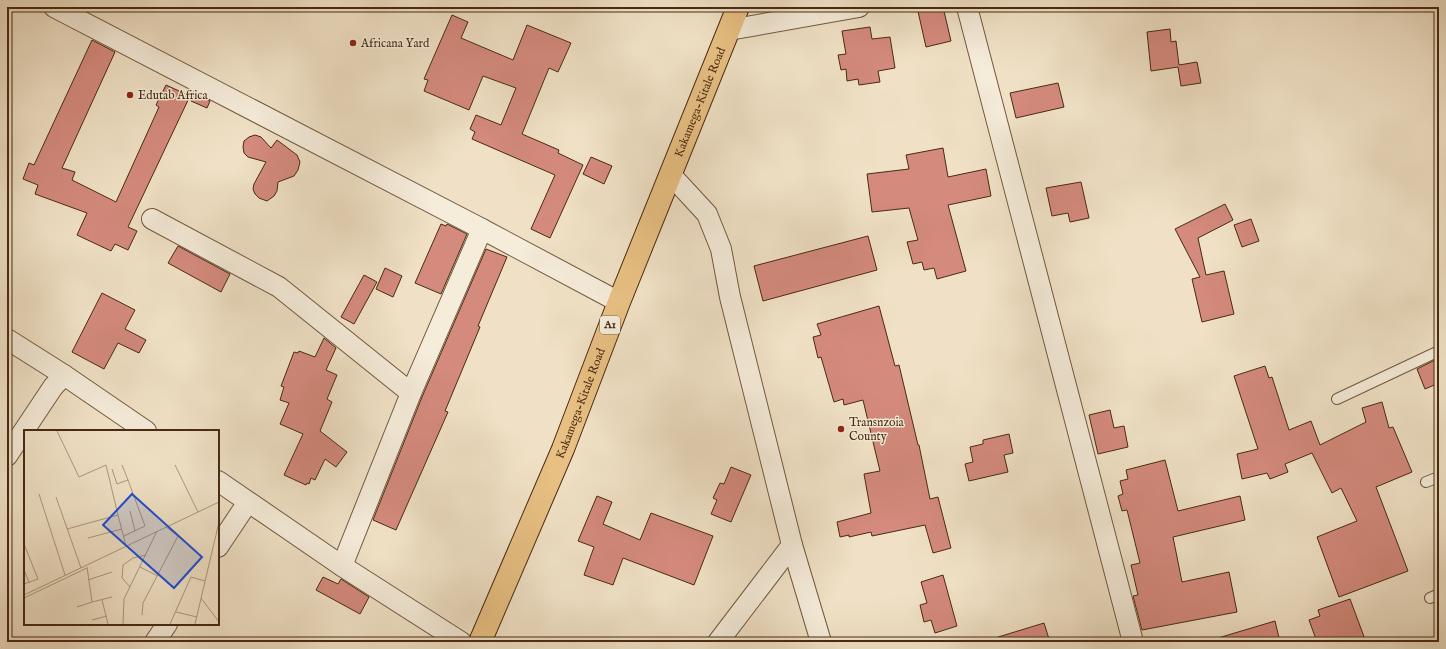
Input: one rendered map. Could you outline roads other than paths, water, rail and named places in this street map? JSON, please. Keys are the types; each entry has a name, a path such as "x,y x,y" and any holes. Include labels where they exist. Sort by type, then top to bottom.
{"highway":[{"name":"Kakamega-Kitale Road","path":"480,642 564,449 619,302 738,7"}],"street":[{"path":"54,7 482,229 619,302"},
{"path":"729,30 859,7"},
{"path":"967,7 1133,642"},
{"path":"671,175 707,214 721,249 730,297 792,545 821,642"},
{"path":"152,218 279,287 411,393"},
{"path":"342,566 411,393 482,229"},
{"path":"7,339 64,375 145,430"},
{"path":"24,430 53,387 64,375"},
{"path":"7,456 24,430"},
{"path":"219,482 342,566 461,642"},
{"path":"219,546 248,502"},
{"path":"718,642 792,545"},
{"path":"155,642 166,625"}],"lane":[{"path":"1337,399 1439,351"},
{"path":"1426,482 1439,477"}],"place":[{"name":"Africana Yard","path":"353,43"},
{"name":"Edutab Africa","path":"130,95"},
{"name":"Transnzoia County","path":"841,429"}]}
